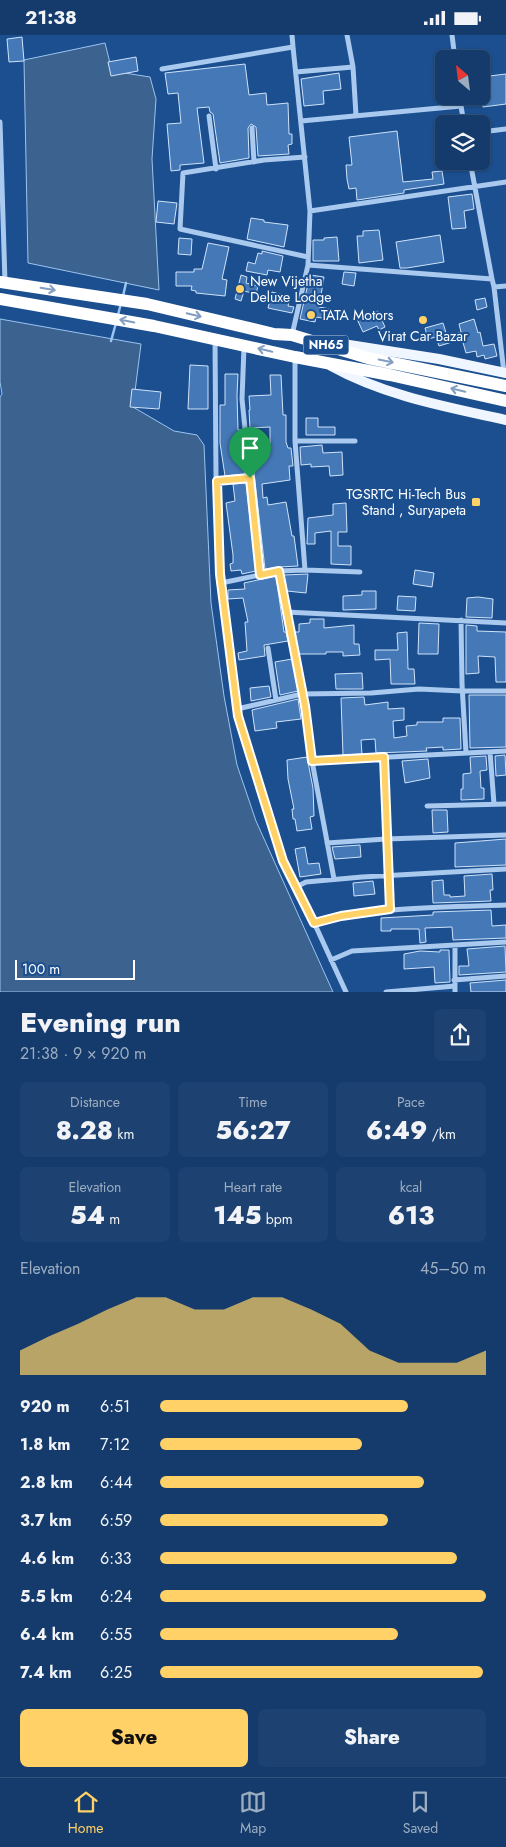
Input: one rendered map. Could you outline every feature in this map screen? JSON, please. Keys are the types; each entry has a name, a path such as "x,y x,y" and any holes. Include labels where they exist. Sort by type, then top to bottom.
{"highway":[{"name":"NH65","path":"3,282 104,299 147,304 274,334 292,335 368,358 505,377"},
{"name":"NH65","path":"0,299 154,326 506,401"}],"main road":[{"path":"326,363 349,376 374,386 440,407 506,420"}],"street":[{"path":"292,35 310,211 308,265 292,335"},
{"path":"347,35 353,67 356,115"},
{"path":"452,35 454,50"},
{"path":"162,69 293,47"},
{"path":"296,72 353,67"},
{"path":"301,121 461,106 462,115"},
{"path":"209,116 216,169"},
{"path":"0,122 3,282"},
{"path":"252,128 254,162"},
{"path":"490,130 506,129"},
{"path":"305,157 254,162 183,173 180,229 308,257"},
{"path":"472,170 494,287 505,377"},
{"path":"310,211 506,182"},
{"path":"308,265 492,279"},
{"path":"494,287 506,286"},
{"path":"214,339 221,583 238,709 283,861 346,992"},
{"path":"244,345 242,399 260,575"},
{"path":"295,357 295,441 304,570"},
{"path":"295,441 355,441"},
{"path":"217,481 250,478"},
{"path":"221,583 279,571 360,572"},
{"path":"279,571 334,879"},
{"path":"286,612 506,623"},
{"path":"461,620 462,691 466,753"},
{"path":"268,648 276,700"},
{"path":"238,709 302,694 371,693 420,689 506,691"},
{"path":"312,761 506,751"},
{"path":"490,752 494,804"},
{"path":"384,757 390,909"},
{"path":"427,806 506,804"},
{"path":"327,843 506,835"},
{"path":"296,887 306,882 334,879 506,869"},
{"path":"314,923 341,916 390,909 506,905"},
{"path":"331,960 352,951 506,942"},
{"path":"455,945 455,986"},
{"path":"386,992 455,986 506,975"}],"water":[{"path":"105,43 112,71 150,77 156,99 152,159 159,290 28,263 24,60"},
{"path":"0,319 141,344 133,407 174,431 197,435 204,445 211,603 224,696 237,765 256,821 333,992 0,992 0,397 2,394 0,382"}],"building":[{"path":"22,37 24,61 9,62 7,39"},
{"path":"136,57 138,71 111,76 108,62"},
{"path":"245,64 249,95 266,93 267,105 288,103 289,134 292,134 292,144 288,145 289,154 258,156 256,127 251,124 248,128 249,158 220,163 213,114 210,112 209,107 197,108 204,163 180,165 180,170 171,171 167,124 181,123 178,93 168,94 165,73"},
{"path":"339,73 341,89 323,91 324,104 304,106 301,79"},
{"path":"506,74 506,104 483,107 483,105 490,105 490,76"},
{"path":"397,131 403,182 433,179 432,172 442,171 444,184 404,190 404,193 357,200 356,188 349,189 347,179 346,165 352,165 349,137"},
{"path":"472,194 474,209 464,211 466,228 452,229 448,197"},
{"path":"158,201 177,203 174,224 156,222"},
{"path":"251,218 264,220 264,222 288,225 284,247 247,239"},
{"path":"379,230 383,260 359,263 357,236 363,236 363,231"},
{"path":"440,235 444,262 400,268 396,242"},
{"path":"337,237 339,261 313,261 313,240"},
{"path":"179,238 192,239 191,255 178,254"},
{"path":"208,243 229,247 222,279 227,280 225,296 196,293 196,291 191,290 192,286 176,286 176,272 194,272 194,269 202,269"},
{"path":"262,251 283,256 280,272 268,270 267,275 246,271 248,262 255,264 258,253 262,254"},
{"path":"344,272 356,273 354,286 342,284"},
{"path":"241,275 247,277 246,283 258,286 256,294 244,291 241,301 235,299"},
{"path":"310,275 324,277 319,307 330,309 329,319 316,317 315,322 300,319"},
{"path":"272,292 290,297 288,306 294,307 292,313 268,308"},
{"path":"485,298 487,307 477,310 475,300"},
{"path":"378,311 385,327 379,330 377,326 363,332 356,317 366,313 367,316"},
{"path":"474,319 478,333 480,332 483,346 494,344 497,356 485,359 484,355 477,357 476,351 466,353 462,339 439,346 436,337 428,339 425,328 443,323 447,336 461,332 459,324"},
{"path":"190,365 208,366 208,409 188,409"},
{"path":"225,374 238,374 238,430 241,430 245,474 225,476 220,443 220,405 225,405"},
{"path":"270,375 281,375 283,415 286,415 286,442 288,448 291,448 293,466 289,466 290,480 262,484 263,498 267,497 268,505 286,502 292,536 294,536 298,566 265,569 249,429 255,429 256,444 270,443 270,427 250,428 249,396 271,395"},
{"path":"132,389 161,392 159,409 130,407"},
{"path":"306,418 318,418 318,427 335,427 335,435 306,435"},
{"path":"322,445 323,453 342,452 343,475 330,476 329,466 311,467 311,464 301,465 300,447"},
{"path":"246,483 256,571 242,574 241,570 231,571 230,564 233,563 233,555 226,503 235,501 233,484"},
{"path":"346,503 347,532 338,532 338,546 351,546 351,565 331,564 331,531 315,533 315,544 307,544 308,518 333,515 333,504"},
{"path":"415,570 434,573 432,587 413,584"},
{"path":"308,574 306,593 287,591 284,575"},
{"path":"276,576 284,632 286,632 288,641 264,645 265,656 239,660 238,653 247,651 245,622 248,622 243,598 228,599 228,590 245,589 244,583"},
{"path":"362,591 376,591 376,609 343,610 343,596 362,595"},
{"path":"398,596 416,597 415,611 397,610"},
{"path":"467,598 493,599 492,618 466,617"},
{"path":"310,619 324,619 324,628 354,625 354,644 359,644 360,655 343,656 343,652 299,654 295,632 299,632 299,624 310,623"},
{"path":"419,623 439,624 438,654 418,654"},
{"path":"466,625 477,626 477,631 506,632 506,682 496,682 495,657 478,656 479,673 466,674"},
{"path":"407,632 408,669 414,669 415,684 391,684 390,659 375,660 375,650 398,650 397,633"},
{"path":"292,659 298,691 280,695 275,662"},
{"path":"362,673 363,689 336,689 335,674"},
{"path":"269,686 271,697 251,701 250,688"},
{"path":"469,695 506,695 506,747 470,748"},
{"path":"364,697 365,705 388,702 388,709 404,708 404,720 393,721 394,738 407,736 406,726 417,725 417,722 443,722 443,718 460,718 461,749 443,750 443,747 426,748 427,751 376,753 375,739 361,740 362,754 343,755 341,698"},
{"path":"298,699 301,719 276,722 277,728 255,731 252,710"},
{"path":"505,755 506,775 496,776 495,756"},
{"path":"486,756 487,770 480,771 481,788 484,788 484,799 461,800 463,774 471,773 470,757"},
{"path":"307,757 313,788 314,816 310,817 312,829 297,831 295,819 293,819 292,809 294,809 288,779 287,760"},
{"path":"428,759 430,778 405,783 402,761"},
{"path":"432,810 447,810 448,832 433,833"},
{"path":"506,839 506,865 455,867 455,843"},
{"path":"360,845 361,857 335,859 332,847"},
{"path":"305,847 308,864 319,863 321,874 300,877 295,849"},
{"path":"492,874 493,890 490,890 491,901 433,903 432,881 443,880 444,895 450,895 450,897 465,896 464,876"},
{"path":"373,881 375,894 354,896 353,883"},
{"path":"491,910 492,926 506,925 506,938 453,940 452,927 425,928 426,942 420,943 419,929 381,931 381,918 433,915 433,912"},
{"path":"505,946 506,972 459,975 459,966 469,966 467,949"},
{"path":"440,950 449,950 450,982 435,983 434,967 404,969 404,954 420,951 440,952"},
{"path":"506,980 506,992 471,992 470,983"}],"waterway":[{"path":"123,296 126,283"},
{"path":"118,315 121,303"},
{"path":"111,341 116,323"}],"place":[{"name":"New Vijetha Deluxe Lodge","path":"240,289"},
{"name":"TATA Motors","path":"311,315"},
{"name":"Virat Car Bazar","path":"423,320"},
{"name":"TGSRTC Hi-Tech Bus Stand , Suryapeta","path":"476,502"}],"route":[{"path":"250,478 260,575 279,571 305,706 312,761 384,757 390,909 341,916 314,923 283,861 238,716 220,574 217,481 250,478"}]}
